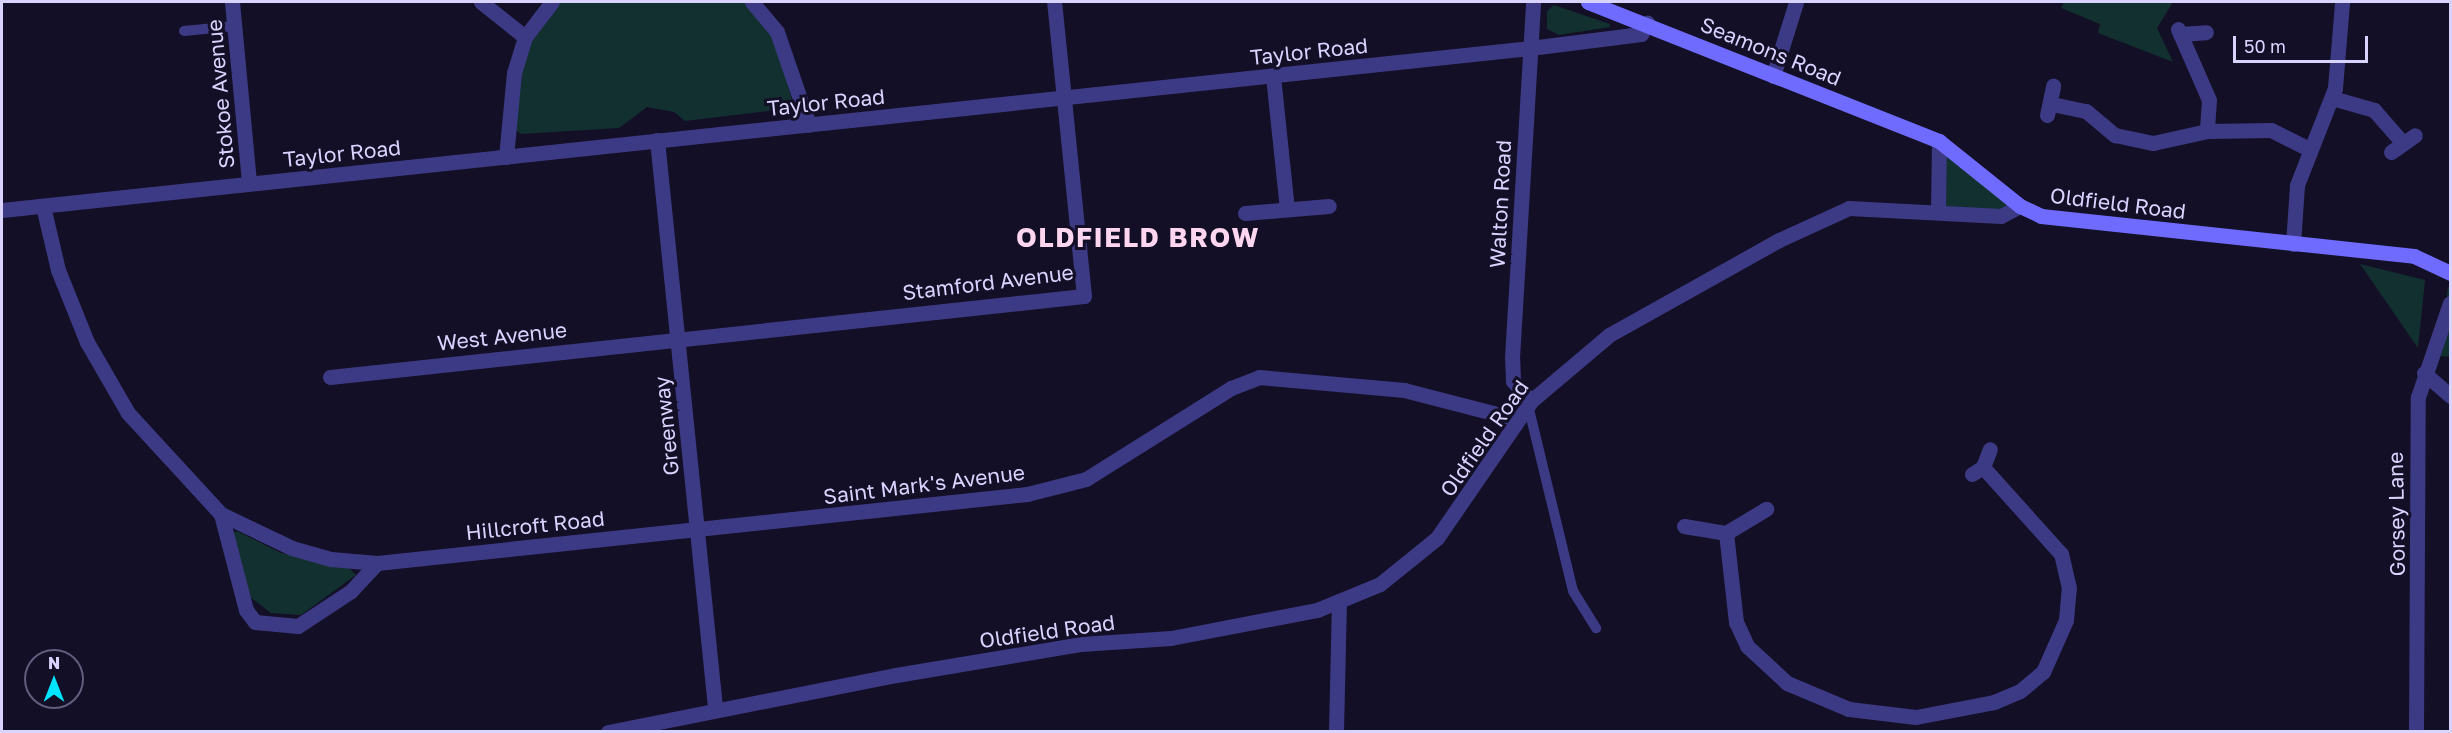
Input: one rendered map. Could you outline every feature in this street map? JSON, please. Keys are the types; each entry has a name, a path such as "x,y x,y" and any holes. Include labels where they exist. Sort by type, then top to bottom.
{"street":[{"name":"Stokoe Avenue","path":"232,2 249,183"},
{"path":"481,2 525,37"},
{"path":"506,157 508,98 525,37 552,2"},
{"name":"Stamford Avenue","path":"679,340 1084,296 1054,2"},
{"name":"Walton Road","path":"1530,403 1513,381 1512,358 1533,2"},
{"name":"Seamons Road","path":"1588,2 1647,23 1773,76 1939,141 2020,206"},
{"path":"1773,76 1796,2"},
{"path":"2293,244 2297,185 2309,149 2332,98 2342,2"},
{"path":"758,4 777,32 809,125"},
{"name":"Taylor Road","path":"2,210 1530,48 1641,34 1647,23"},
{"path":"2206,32 2179,32 2209,100 2207,131"},
{"path":"1273,76 1287,209"},
{"path":"2053,86 2049,110 2085,111 2115,135 2153,143 2207,131 2271,130 2309,149"},
{"path":"2332,98 2374,110 2403,143"},
{"name":"Greenway","path":"657,141 715,707"},
{"path":"1938,210 1939,141"},
{"name":"Hillcroft Road","path":"44,206 58,270 87,342 116,393 182,476 221,514 292,548 377,563 697,528"},
{"path":"1245,213 1329,206"},
{"name":"Oldfield Road","path":"608,732 715,707 1081,644 1171,638 1274,621 1339,601 1380,584 1437,538 1530,403 1608,335 1779,240 1850,208 1938,210 2001,216 2020,206 2061,221 2425,258 2451,273"},
{"name":"Gorsey Lane","path":"2416,732 2416,449 2424,373 2451,303"},
{"name":"West Avenue","path":"330,377 679,340"},
{"path":"2424,373 2451,396"},
{"name":"Saint Mark's Avenue","path":"697,528 965,504 1086,479 1231,388 1259,377 1404,390 1493,413 1515,424"},
{"path":"1726,533 1736,622 1747,646 1769,668 1818,700 1917,724 2020,691 2043,672 2066,620 2069,588 2061,554 1978,470 1990,449"},
{"path":"1684,526 1726,533 1766,509"},
{"path":"221,514 246,610 255,622 298,627 351,591 377,563"},
{"path":"1336,732 1339,601"}],"lane":[{"path":"184,31 235,26"},
{"path":"1530,403 1573,591 1596,628"}],"green space":[{"path":"555,2 747,2 774,32 794,108 685,121 674,112 647,107 619,128 521,134 513,128 517,73 528,36"},
{"path":"2064,2 2173,2 2157,28 2173,62 2098,33 2100,24 2061,8"},
{"path":"1554,5 1610,24 1610,27 1559,35 1547,29 1547,11"},
{"path":"1939,141 2020,206 2001,216 1938,211"},
{"path":"2360,264 2425,280 2418,348"},
{"path":"2448,287 2450,288 2450,357 2439,356"},
{"path":"237,531 281,553 349,568 356,575 301,615 271,613 250,597 233,533"}],"district":[{"name":"OLDFIELD BROW","path":"1138,238"}]}
